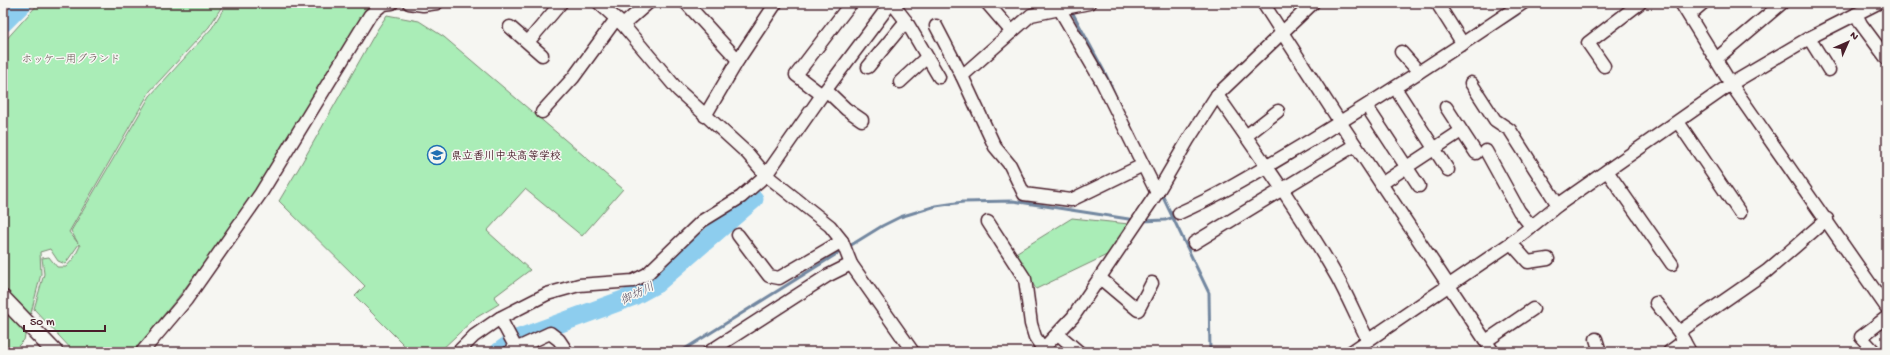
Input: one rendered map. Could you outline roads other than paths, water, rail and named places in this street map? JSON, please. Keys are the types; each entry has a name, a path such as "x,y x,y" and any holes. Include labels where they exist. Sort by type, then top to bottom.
{"main road":[{"path":"3,298 55,352"}],"street":[{"path":"142,352 186,300 261,193 370,15 383,4 392,3"},
{"path":"409,3 423,5 437,3"},
{"path":"528,42 561,3"},
{"path":"599,3 620,22 678,90 748,154 766,175 830,226 842,240 851,264 913,352"},
{"path":"542,112 620,22 648,3"},
{"path":"686,3 738,60"},
{"path":"705,116 738,60 776,3"},
{"path":"851,3 796,75 862,120"},
{"path":"458,352 474,336 500,318 547,294 579,285 633,281 646,274 702,221 741,197 766,175 824,93 891,3 906,21 939,77"},
{"path":"987,3 1012,32"},
{"path":"962,76 1031,15 1058,6 1089,3"},
{"path":"1263,3 1355,145 1493,352"},
{"path":"988,222 1025,279 1031,324 1041,350 1073,317 1100,278 1157,193 1188,140 1217,95 1313,3"},
{"path":"1437,3 1463,44"},
{"path":"1179,213 1218,195 1268,166 1463,44 1523,3"},
{"path":"1604,66 1588,43 1640,3"},
{"path":"1681,3 1731,84 1887,308"},
{"path":"1689,15 1703,3"},
{"path":"1716,59 1782,3"},
{"path":"1351,352 1448,284 1511,243 1558,205 1731,84 1809,38 1878,3"},
{"path":"1058,6 1102,82 1157,193"},
{"path":"1856,14 1861,24 1887,59"},
{"path":"868,67 906,21"},
{"path":"936,26 996,147 1010,165 1024,194 1071,200 1143,165"},
{"path":"510,27 542,55"},
{"path":"1809,38 1829,70"},
{"path":"1401,52 1419,72"},
{"path":"900,82 927,57"},
{"path":"1471,83 1495,120 1510,130 1558,205"},
{"path":"1399,94 1448,170"},
{"path":"1217,95 1284,190 1337,278 1368,340"},
{"path":"1446,107 1461,131 1481,152 1519,211 1532,226"},
{"path":"1246,136 1278,111"},
{"path":"1371,113 1419,186"},
{"path":"1678,122 1740,213"},
{"path":"1381,184 1461,131"},
{"path":"1194,243 1284,190 1355,145"},
{"path":"1607,171 1672,264"},
{"path":"1669,352 1681,337 1766,271 1827,220"},
{"path":"738,235 769,276 779,278 842,240"},
{"path":"1511,243 1528,262 1548,259"},
{"path":"709,352 827,276 851,264"},
{"path":"1100,278 1138,310 1152,283"},
{"path":"1656,303 1690,352"},
{"path":"1486,341 1533,308"},
{"path":"1874,352 1862,337 1887,317"},
{"path":"500,318 512,350 550,333 559,340 567,352"},
{"path":"1058,334 1079,352"},
{"path":"1596,339 1600,352"}],"waterway":[{"path":"3,23 23,3"},
{"path":"1525,8 1533,3"},
{"path":"1071,10 1105,73 1123,112"},
{"path":"1504,23 1518,14"},
{"path":"1161,193 1209,293 1210,352"},
{"name":"御坊川","path":"499,352 517,339 634,296 656,284 754,199"},
{"path":"848,247 900,217 936,206 963,202 1013,201 1135,220"},
{"path":"1142,221 1165,220 1178,216"},
{"path":"680,352 843,250"}],"place":[{"name":"県立香川中央高等学校","path":"437,155"}],"park label":[{"name":"ホッケー用グランド","path":"71,58"}]}
